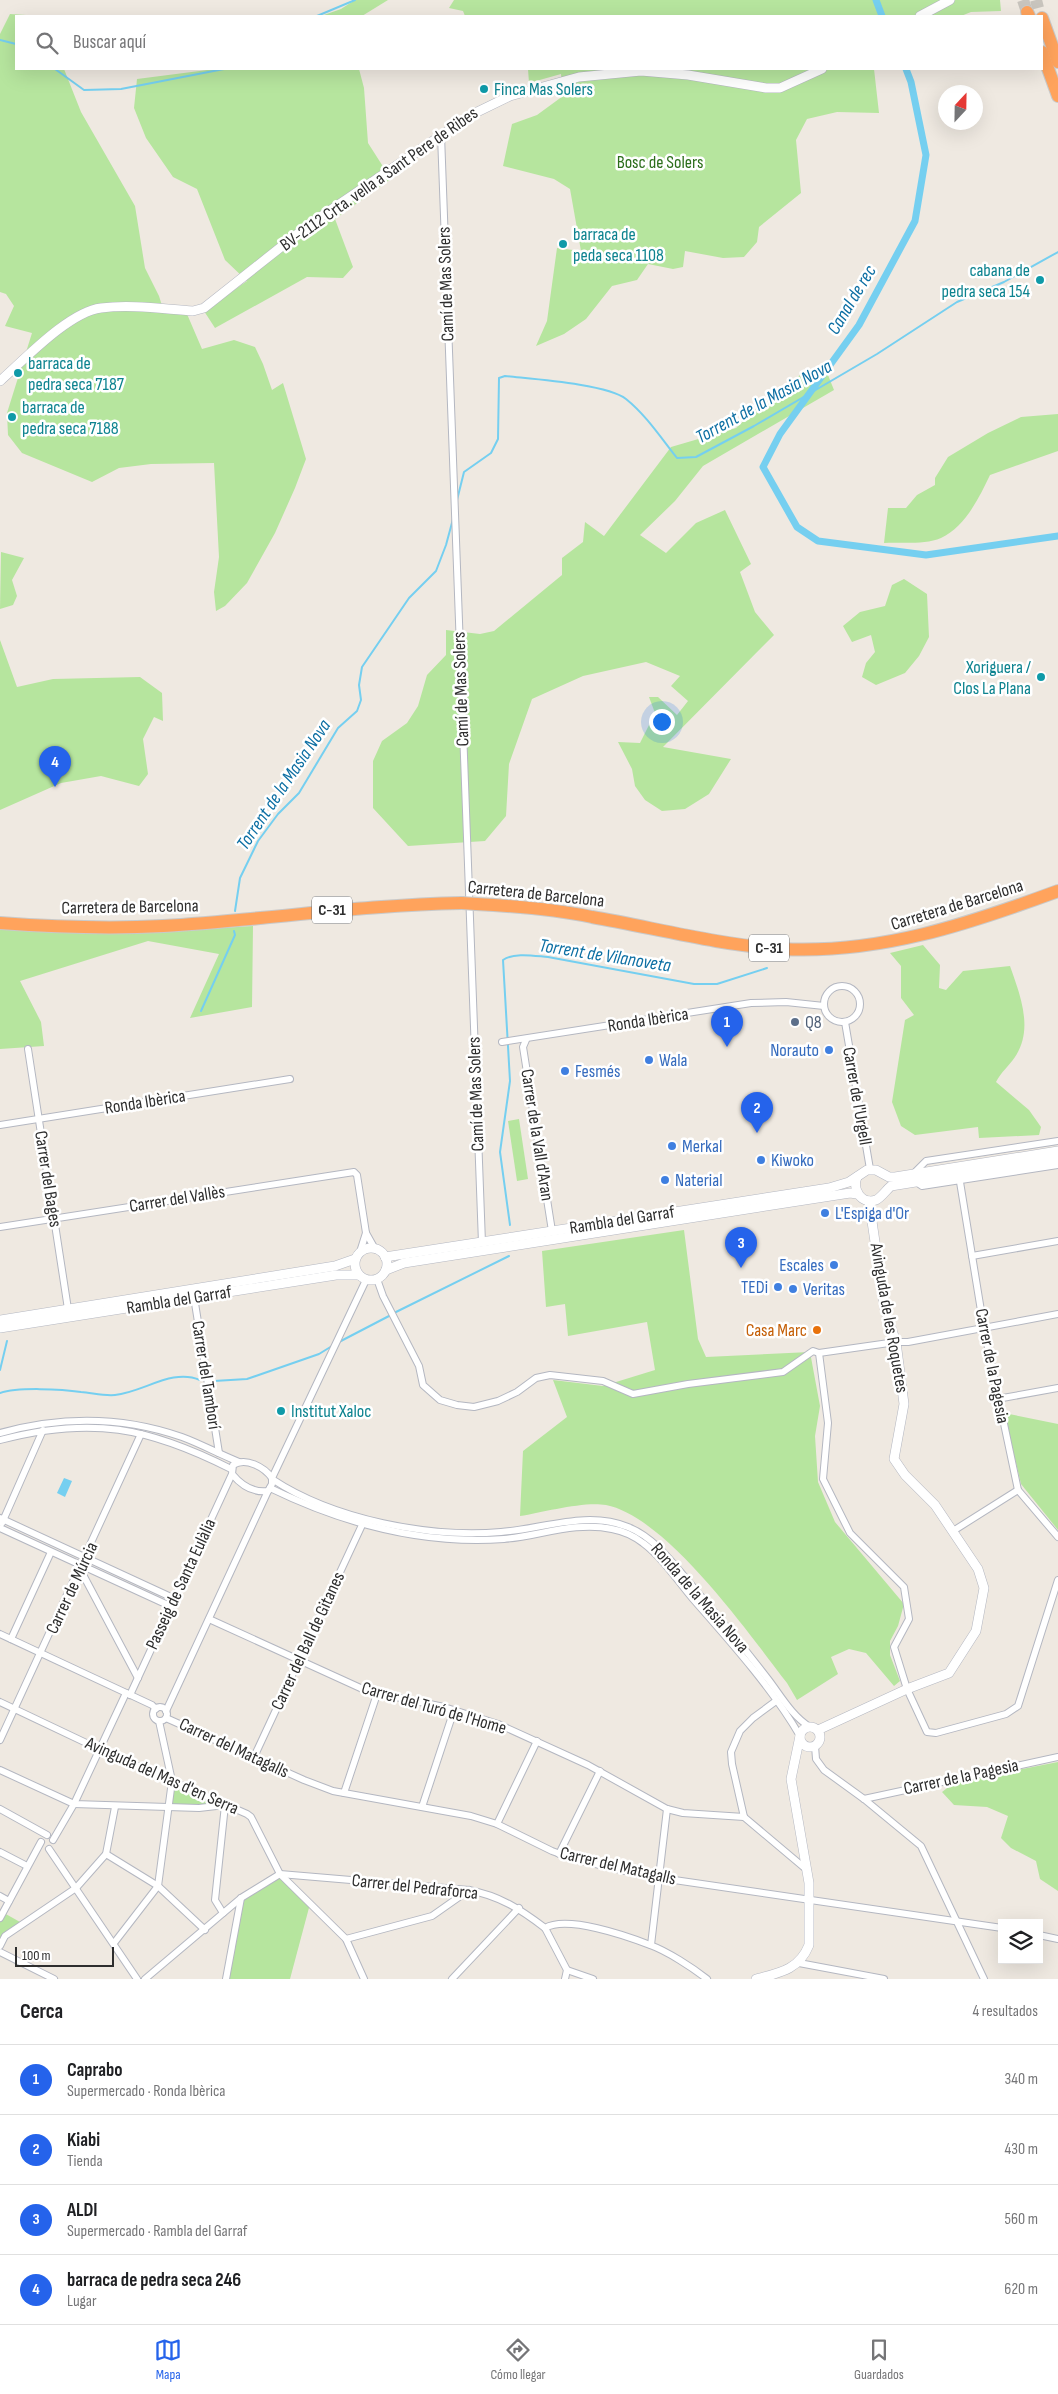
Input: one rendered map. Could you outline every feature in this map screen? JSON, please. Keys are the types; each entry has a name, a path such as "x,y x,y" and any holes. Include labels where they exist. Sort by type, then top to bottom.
{"highway":[{"path":"1043,31 1058,62"},
{"path":"1043,55 1058,96"},
{"name":"Carretera de Barcelona","path":"0,923 127,927 235,920 399,904 462,903 570,913 741,945 812,949 886,944 920,937 987,917 1058,891"}],"street":[{"path":"922,15 950,0"},
{"name":"BV-2112 Crta. vella a Sant Pere de Ribes","path":"0,381 60,328 87,312 100,308 123,307 191,310 204,308 296,234 486,106 533,89 585,76 641,71 678,74 757,87 780,88 820,70"},
{"name":"Camí de Mas Solers","path":"441,135 482,1242"},
{"path":"843,986 854,990 858,995 860,1006 855,1017 844,1022 833,1020 824,1006 831,990 843,986"},
{"name":"Ronda Ibèrica","path":"502,1042 526,1040 750,1004 786,1002 824,1006"},
{"name":"Carrer de l'Urgell","path":"844,1022 870,1169"},
{"name":"Carrer de la Vall d'Aran","path":"526,1040 523,1047 552,1232"},
{"name":"Carrer del Bages","path":"28,1049 68,1308"},
{"name":"Ronda Ibèrica","path":"0,1125 290,1079"},
{"path":"914,1178 926,1161 1058,1140"},
{"path":"857,1177 854,1185 858,1194 869,1200 878,1198 891,1186 914,1178 1058,1151"},
{"path":"870,1169 889,1178 914,1178 1058,1159"},
{"path":"914,1178 922,1186 960,1182 1058,1165"},
{"name":"Rambla del Garraf","path":"0,1328 336,1275 377,1279 386,1270 404,1263 552,1232 829,1188 849,1182 861,1172 870,1169"},
{"name":"Carrer del Vallès","path":"0,1227 354,1172 357,1175 366,1233"},
{"path":"881,1173 886,1182 885,1190"},
{"name":"Carrer de la Pagesia","path":"960,1182 984,1329 1018,1490 1058,1537"},
{"name":"Rambla del Garraf","path":"385,1257 482,1242 509,1242 841,1194 858,1194"},
{"name":"Avinguda de les Roquetes","path":"814,1728 949,1673 976,1631 984,1588 978,1569 953,1531 935,1506 905,1475 894,1459 904,1404 896,1342 885,1310 869,1200"},
{"path":"366,1233 375,1249 385,1257 386,1270"},
{"path":"114,1943 158,1886 172,1781 164,1716 338,1338 362,1277 355,1267 366,1233"},
{"path":"972,1256 1058,1241"},
{"name":"Rambla del Garraf","path":"0,1320 335,1266 358,1256 368,1249 375,1249"},
{"path":"377,1279 383,1296 419,1366 423,1385 440,1400 457,1405 474,1406 498,1401 517,1392 536,1378 550,1375 603,1381 633,1394 688,1384 783,1372 813,1351 818,1353 908,1342 1058,1314"},
{"name":"Carrer del Tamborí","path":"194,1297 219,1453"},
{"path":"818,1353 828,1423 823,1479 850,1533 904,1588 909,1619 894,1647 907,1689 927,1732 936,1733 1006,1714 1018,1706 1058,1580"},
{"path":"998,1399 1058,1388"},
{"path":"0,1433 44,1423 96,1420 128,1423 164,1432 238,1462"},
{"path":"0,1440 43,1430 87,1426 125,1430 168,1440 232,1471"},
{"path":"43,1430 2,1519 0,1528 81,1568 170,1606"},
{"name":"Carrer de Múrcia","path":"0,1740 81,1568 141,1434"},
{"name":"Ronda de la Masia Nova","path":"238,1462 261,1468 272,1479 310,1500 384,1523 442,1532 501,1532 592,1519 629,1527 644,1535 664,1553 725,1624 793,1713 814,1728"},
{"name":"Passeig de Santa Eulàlia","path":"49,1849 74,1804 99,1749 138,1678 173,1598 232,1471 238,1462"},
{"name":"Ronda de la Masia Nova","path":"232,1471 237,1480 252,1490 269,1489 318,1510 362,1525 426,1537 477,1540 592,1526 613,1529 629,1534 657,1556 724,1635 776,1701 800,1736"},
{"path":"953,1531 1018,1490"},
{"path":"2,1519 85,1559 173,1598"},
{"name":"Carrer del Ball de Gitanes","path":"254,1757 362,1525"},
{"path":"11,1639 51,1552"},
{"path":"81,1568 138,1678"},
{"name":"Carrer del Turó de l'Home","path":"209,1619 299,1661 377,1694 454,1710 498,1724 600,1771 667,1809 683,1814 744,1817"},
{"path":"0,1634 152,1705 156,1710 154,1716 164,1716"},
{"path":"344,1793 377,1694"},
{"path":"776,1701 753,1718 740,1731 731,1752 732,1764 744,1817 807,1870"},
{"name":"Avinguda del Mas d'en Serra","path":"0,1702 251,1817 280,1874 346,1939 364,1979"},
{"name":"Carrer del Matagalls","path":"156,1710 160,1707 164,1716 304,1780 344,1793 471,1816 497,1824 559,1854 659,1878 998,1927"},
{"path":"422,1807 454,1710"},
{"path":"756,1979 787,1970 799,1962 809,1946 810,1900 807,1870 791,1779 800,1736 804,1728 814,1728 820,1740 812,1747 797,1752"},
{"path":"800,1736 803,1744 812,1747"},
{"path":"497,1824 537,1741"},
{"path":"812,1747 816,1759 824,1770 864,1799 921,1846 984,1979"},
{"name":"Carrer de la Pagesia","path":"864,1799 1058,1757"},
{"path":"0,1770 74,1804 198,1808 225,1805 214,1900 223,1913"},
{"path":"559,1854 600,1771"},
{"path":"0,1946 5,1936 76,1888 106,1854 114,1806"},
{"path":"0,1809 53,1840"},
{"path":"652,1945 667,1809"},
{"path":"0,1918 27,1866 47,1835"},
{"path":"41,1842 42,1846 49,1849 137,1979"},
{"path":"0,1852 27,1866"},
{"path":"106,1854 158,1886 205,1930"},
{"path":"145,1979 241,1898 280,1874"},
{"name":"Carrer del Pedraforca","path":"280,1874 469,1890 489,1894 519,1908 545,1928"},
{"path":"346,1939 432,1916 469,1890"},
{"path":"0,1896 9,1900"},
{"path":"226,1979 241,1898"},
{"path":"452,1979 519,1908"},
{"path":"565,1979 567,1970 545,1928 552,1923 580,1925 652,1945 707,1979"},
{"path":"1043,1936 1058,1938"},
{"path":"0,1952 51,1978"},
{"path":"799,1962 884,1979"},
{"path":"567,1970 593,1979"}],"green space":[{"path":"355,0 388,0 364,15 324,15 341,9"},
{"path":"454,0 1000,0 1001,11 971,12 964,15 465,15 463,11 449,8"},
{"path":"10,14 26,15 15,15 15,70 64,70 81,112 135,206 145,268 159,296 164,312 187,314 202,349 234,340 255,347 272,390 283,383 306,459 275,533 247,583 225,606 216,611 214,592 219,557 214,463 151,464 119,468 92,482 22,453 8,435 7,413 32,333 5,326 14,306 6,294 0,292 0,34"},
{"path":"207,70 359,70 364,88 368,143 391,179 335,219 353,267 343,278 307,277 215,328 204,311 247,281 225,260 197,189 173,177 146,138 134,108 137,79"},
{"name":"Bosc de Solers","path":"528,70 874,70 879,113 837,112 807,119 796,140 801,193 759,227 757,242 744,257 723,258 685,251 683,267 673,269 648,264 637,280 612,286 586,319 564,334 536,346 547,321 557,248 581,251 570,189 554,179 503,166 512,124 537,115 563,96 561,74 529,83"},
{"path":"807,370 826,370 834,390 703,466 675,501 640,535 666,553 696,523 725,510 751,564 740,572 755,612 774,635 663,747 731,759 709,794 685,809 662,811 645,800 635,786 632,769 618,742 640,743 655,713 649,697 658,697 677,715 688,701 671,686 680,676 646,662 583,676 532,699 509,764 506,816 485,841 408,846 373,808 373,761 382,741 407,723 418,706 427,675 446,655 446,630 480,634 494,631 562,575 562,558 583,542 585,522 604,536 671,447 736,428 762,403"},
{"path":"1058,414 1058,451 990,475 970,511 950,533 928,542 884,543 888,508 906,508 917,495 935,485 935,478 948,457 988,433 1021,417"},
{"path":"1,552 24,558 12,580 17,596 13,605 0,609"},
{"path":"904,579 927,594 929,637 919,656 905,673 876,685 862,677 866,663 875,652 871,635 852,642 843,626 860,612 885,606 892,585"},
{"path":"0,640 17,687 53,679 140,677 162,693 163,721 154,717 143,739 148,774 139,786 101,776 61,783 0,810"},
{"path":"253,926 252,1007 190,1018 219,954 148,941 20,981 41,1022 44,1046 0,1049 0,929 121,934"},
{"path":"923,945 940,965 939,988 946,990 963,971 1010,966 1021,1000 1024,1035 1015,1057 996,1082 1029,1110 1041,1127 1039,1135 979,1138 978,1127 915,1135 901,1126 892,1102 905,1020 914,1015 901,998 901,966 890,953"},
{"path":"519,1119 528,1179 517,1181 508,1121"},
{"path":"684,1230 698,1339 706,1357 810,1352 820,1406 815,1436 818,1482 835,1522 904,1604 898,1626 890,1641 890,1655 900,1681 894,1686 866,1653 849,1649 831,1657 838,1674 797,1700 787,1683 751,1636 705,1580 655,1531 630,1514 606,1505 587,1504 520,1516 523,1451 567,1417 553,1380 603,1386 655,1370 647,1322 568,1336 565,1304 546,1307 542,1251"},
{"path":"1004,1413 1058,1424 1058,1530 1021,1484"},
{"path":"1058,1762 1058,1891 1040,1879 1036,1861 1011,1848 1001,1838 1008,1816 987,1807 954,1805 942,1792 955,1782"},
{"path":"172,1781 225,1805 168,1807"},
{"path":"280,1874 310,1904 290,1979 226,1979 241,1898"},
{"path":"4,1913 20,1922 0,1942 0,1922"}],"water":[{"path":"64,1478 72,1481 65,1497 57,1493"}],"waterway":[{"path":"319,15 355,0"},
{"name":"Canal de rec","path":"876,0 882,15"},
{"path":"0,40 15,44"},
{"path":"56,70 84,90 121,89 219,70"},
{"name":"Canal de rec","path":"906,70 911,82 926,155 915,221 859,325 780,434 763,467 797,527 818,541 926,555 1058,536"},
{"name":"Torrent de la Masia Nova","path":"457,500 464,472 491,453 498,439 499,378 505,376 568,383 616,394 626,399 640,412 677,458 696,457 754,426 877,354 957,302 1004,282 1058,252"},
{"name":"Torrent de la Masia Nova","path":"235,911 240,878 258,841 278,814 299,793 338,728 357,711 361,700 359,685 362,667 409,598 436,571 453,519"},
{"name":"Torrent de la Masia Nova","path":"201,1011 235,935 234,931"},
{"name":"Torrent de Vilanoveta","path":"510,1225 500,1152 510,1081 503,960 519,955 548,957 694,984 717,984 767,968"},
{"path":"396,1312 509,1256"},
{"name":"Torrent de Vilanoveta","path":"339,1342 389,1316"},
{"name":"Torrent de la Masia Nova","path":"0,1370 7,1341"},
{"path":"214,1381 247,1379 319,1354 332,1346"},
{"name":"Torrent de Vilanoveta","path":"0,1393 40,1389 115,1395 179,1377 200,1380"}],"tunnel":[{"path":"1023,0 1027,12"},
{"path":"1036,0 1038,8"}],"place":[{"name":"Finca Mas Solers","path":"484,89"},
{"name":"barraca de peda seca 1108","path":"563,244"},
{"name":"cabana de pedra seca 154","path":"1040,280"},
{"name":"barraca de pedra seca 7187","path":"18,373"},
{"name":"barraca de pedra seca 7188","path":"12,417"},
{"name":"Xoriguera / Clos La Plana","path":"1041,677"},
{"name":"barraca de pedra seca 246","path":"55,787"},
{"name":"Q8","path":"795,1022"},
{"name":"Caprabo","path":"727,1047"},
{"name":"Norauto","path":"829,1050"},
{"name":"Wala","path":"649,1060"},
{"name":"Fesmés","path":"565,1071"},
{"name":"Kiabi","path":"757,1133"},
{"name":"Merkal","path":"672,1146"},
{"name":"Kiwoko","path":"761,1160"},
{"name":"Naterial","path":"665,1180"},
{"name":"L'Espiga d'Or","path":"825,1213"},
{"name":"Escales","path":"834,1265"},
{"name":"ALDI","path":"741,1268"},
{"name":"TEDi","path":"778,1287"},
{"name":"Veritas","path":"793,1289"},
{"name":"Casa Marc","path":"817,1330"},
{"name":"Institut Xaloc","path":"281,1411"}]}
